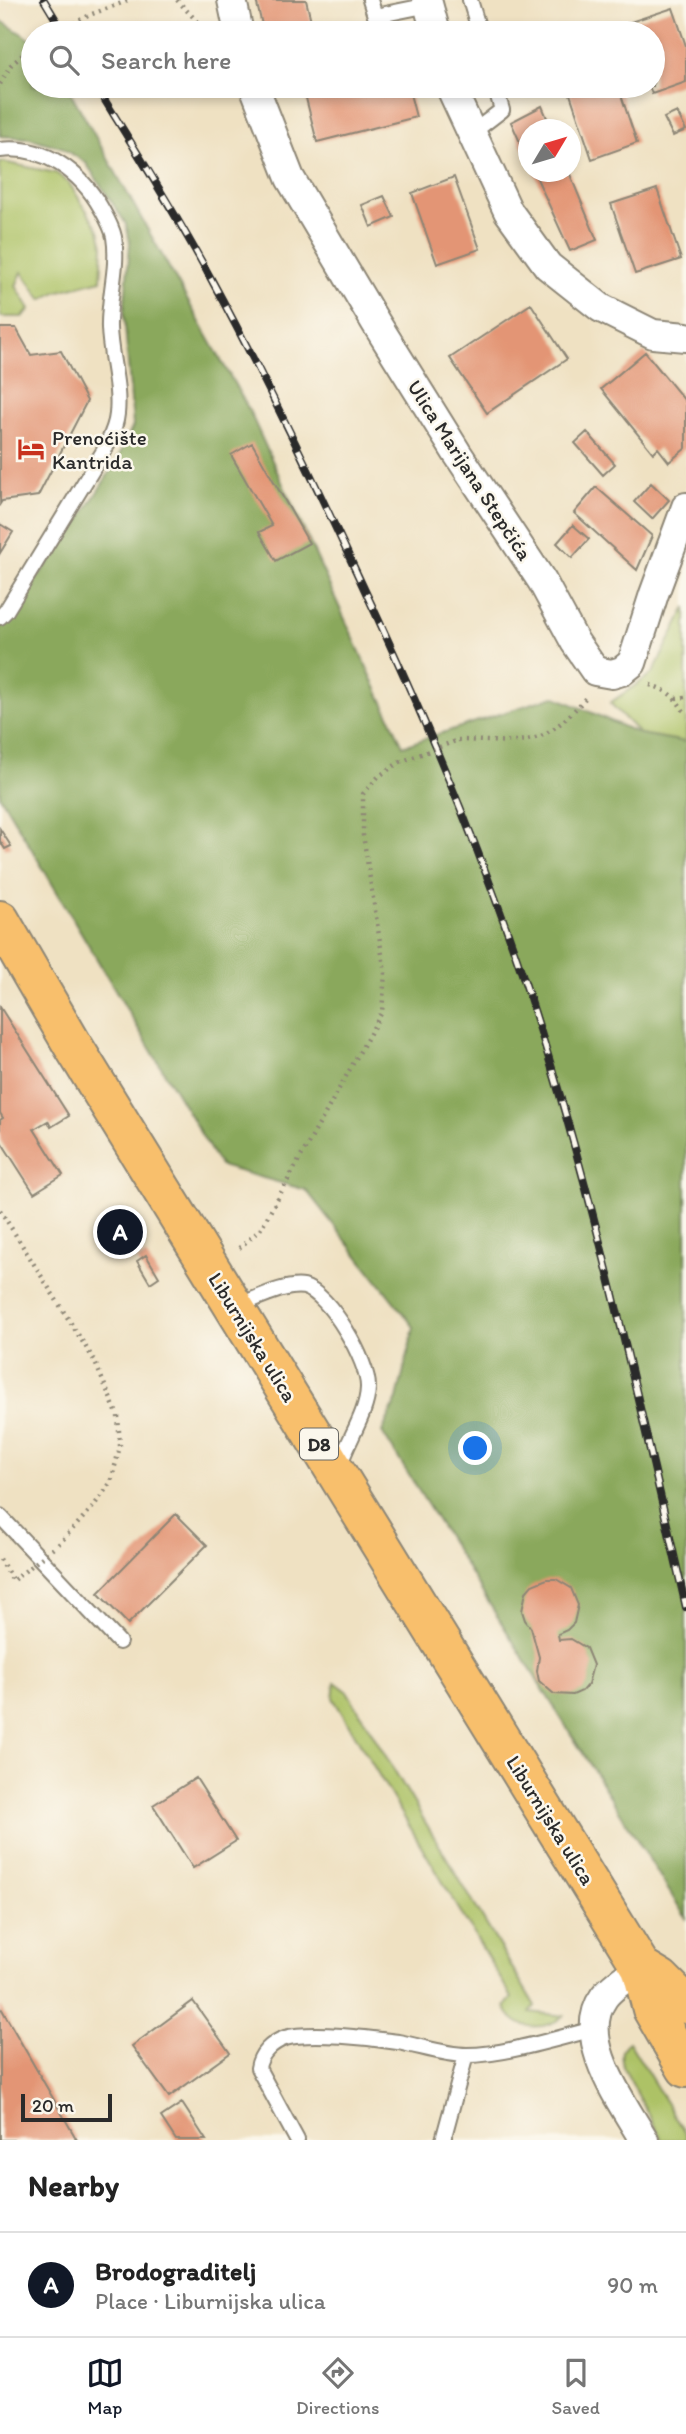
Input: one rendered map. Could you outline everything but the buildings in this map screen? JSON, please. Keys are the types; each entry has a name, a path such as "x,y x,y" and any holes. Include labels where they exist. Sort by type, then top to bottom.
{"main road":[{"name":"Liburnijska ulica","path":"0,920 72,1044 642,1967 652,2009 686,2068"},
{"name":"Liburnijska ulica","path":"642,1967 661,1979 686,2004"}],"street":[{"path":"232,0 236,21"},
{"path":"428,2 433,21"},
{"name":"Ulica Marijana Stepčića","path":"259,98 290,178 383,335 542,580 575,642 595,671 612,674 622,671 632,663 686,507"},
{"path":"456,98 508,211 548,266 600,308 653,334 686,337"},
{"path":"642,1967 603,1998 594,2029 598,2055 644,2140"}],"lane":[{"path":"370,0 375,16 428,2"},
{"path":"470,0 476,21"},
{"path":"472,133 502,110 498,98"},
{"path":"0,150 40,155 57,160 69,168 94,195 111,226 115,254 109,329 117,413 105,449 0,617"},
{"path":"235,1307 286,1288 305,1287 326,1300 341,1323 363,1366 368,1390 337,1473"},
{"path":"0,1516 119,1642"},
{"path":"297,2140 258,2068 259,2058 273,2044 287,2038 319,2036 395,2042 466,2055 541,2042 594,2029"},
{"path":"443,2140 466,2055"}],"path":[{"path":"78,21 130,0"},
{"path":"177,0 197,21"},
{"path":"0,84 11,65 21,56"},
{"path":"640,683 663,688 676,698 686,715"},
{"path":"239,1248 260,1230 382,1013 385,973 363,835 363,794 379,776 400,762 458,740 515,740 539,737 573,713 594,688"},
{"path":"676,698 686,697"},
{"path":"0,1210 94,1360 118,1416 120,1447 111,1482 93,1507 56,1546 13,1581 0,1559"}],"green space":[{"path":"0,20 21,33 21,98 74,98 248,408 403,746 554,696 640,734 686,742 686,1918 382,1432 397,1399 414,1327 306,1190 220,1166 0,796 0,626 70,535 115,464 133,426 124,313 130,243 126,224 86,163 61,147 29,138 0,136"},
{"path":"0,163 56,173 69,183 99,230 103,246 101,280 56,292 42,300 22,272 16,286 30,309 23,317 0,317"},
{"path":"686,607 686,742 640,734 610,703 653,673"},
{"path":"335,1682 347,1691 535,2006 530,2012 564,2016 548,2024 531,2026 523,2025 510,2015 505,2006 512,1998 333,1698"},
{"path":"629,2042 686,2135 686,2140 662,2140 623,2067 622,2050"}],"railway":[{"path":"44,0 57,21"},
{"path":"103,98 197,253 288,427 411,692 460,806 524,980 564,1109 620,1322 686,1607"}],"place":[{"name":"Prenoćište Kantrida","path":"31,449"},
{"name":"Brodograditelj","path":"120,1232"}]}
